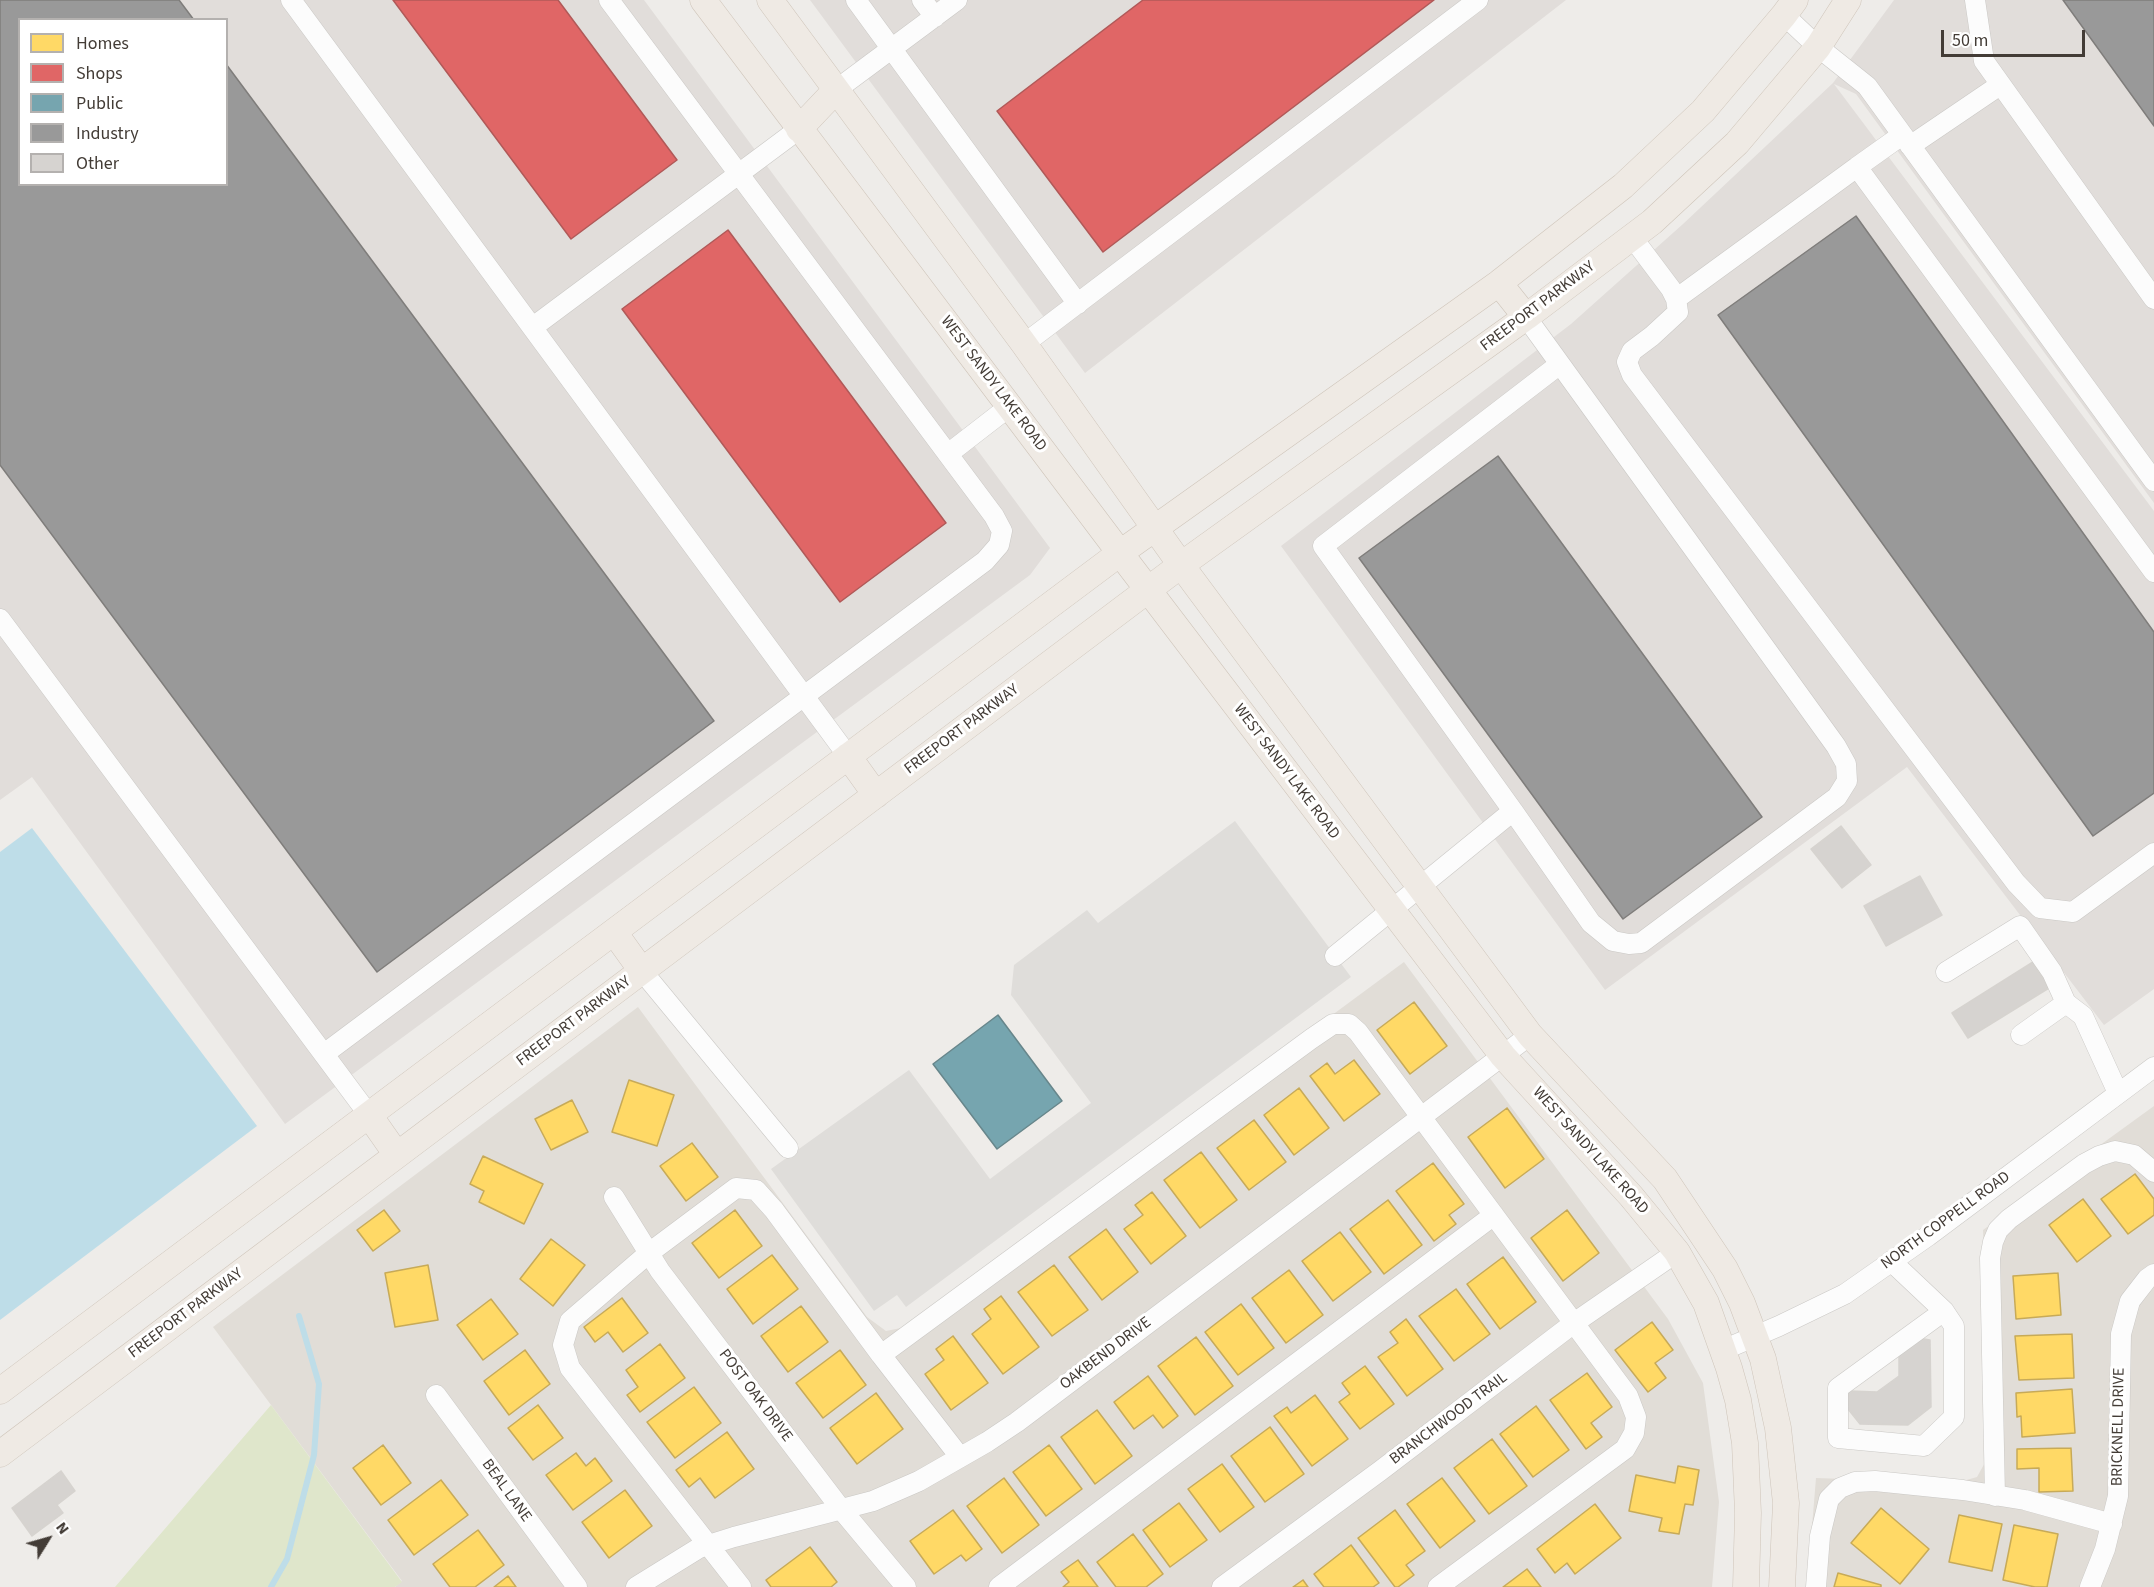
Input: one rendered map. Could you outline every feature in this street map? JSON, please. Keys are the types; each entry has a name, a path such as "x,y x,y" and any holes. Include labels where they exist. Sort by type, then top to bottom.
{"main road":[{"name":"WEST SANDY LAKE ROAD","path":"703,0 1503,1056 1631,1196 1677,1252 1706,1303 1738,1400 1745,1443 1748,1513 1746,1587"},
{"name":"WEST SANDY LAKE ROAD","path":"770,0 1024,345 1181,565 1530,1035 1665,1179 1725,1269 1763,1359 1778,1428 1786,1503 1782,1587"},
{"name":"FREEPORT PARKWAY","path":"0,1454 1181,565 1526,317 1652,222 1737,143 1818,46 1848,0"},
{"path":"0,1391 1120,553 1499,283 1623,186 1703,111 1790,7"},
{"path":"799,129 836,90"},
{"path":"1499,283 1526,317"},
{"path":"848,756 876,795"},
{"path":"614,932 642,971"},
{"path":"369,1115 397,1155"}],"street":[{"path":"291,0 848,756"},
{"path":"324,1054 806,696 985,561 999,545 1002,531 993,516 609,0"},
{"path":"856,0 1078,303"},
{"path":"922,0 934,17"},
{"path":"836,90 957,0"},
{"path":"1024,345 1479,0"},
{"path":"1975,0 1984,61 2154,299"},
{"path":"1790,7 1818,46 1867,86 2154,481"},
{"path":"1676,299 1857,167 1906,141 2000,85"},
{"path":"533,327 799,129"},
{"path":"1857,167 2154,572"},
{"path":"1632,237 1676,299 1678,312 1632,351 1627,362 1632,375 2016,883 2040,908 2073,912 2154,853"},
{"path":"1526,317 1560,364 1836,746 1846,764 1847,781 1837,797 1641,943 1629,944 1613,941 1591,923 1323,546 1560,364"},
{"path":"948,454 1010,406"},
{"path":"0,618 369,1115"},
{"path":"1335,956 1513,811"},
{"path":"1946,972 2020,926 2052,972 2066,1003 2083,1016 2118,1093"},
{"path":"642,971 788,1148"},
{"path":"2021,1035 2066,1003"},
{"path":"881,1355 1311,1039 1334,1024 1349,1024 1358,1032 1422,1117 1628,1396 1636,1417 1634,1433 1625,1449 1438,1587"},
{"name":"OAKBEND DRIVE","path":"636,1587 699,1548 873,1501 919,1481 1017,1422 1530,1035"},
{"name":"NORTH COPPELL ROAD","path":"1723,1350 1845,1294 2154,1067"},
{"path":"1995,1496 1990,1258 1998,1230 2009,1219 2084,1164 2099,1156 2115,1151 2134,1155 2154,1172"},
{"path":"741,1587 570,1368 563,1346 570,1321 650,1253 736,1188 756,1190 774,1210 960,1457"},
{"name":"POST OAK DRIVE","path":"614,1197 660,1271 841,1509 906,1587"},
{"path":"999,1587 1494,1215"},
{"name":"BRANCHWOOD TRAIL","path":"1222,1587 1380,1471 1574,1323 1677,1252"},
{"path":"1891,1261 1944,1311 1954,1326 1954,1417 1924,1446 1838,1438 1838,1388 1944,1311"},
{"name":"BRICKNELL DRIVE","path":"2090,1587 2105,1549 2118,1496 2121,1334 2130,1300 2154,1274"},
{"name":"BEAL LANE","path":"436,1395 577,1587"},
{"path":"1816,1587 1820,1536 1829,1499 1840,1488 1855,1482 1875,1481 2025,1500 2112,1524"}],"shaded area":[{"path":"0,0 644,0 1050,548 1030,575 285,1124 32,777 0,800"},
{"path":"810,0 1566,0 1085,373"},
{"path":"1894,0 2154,0 2154,503 1856,94 1834,84 2154,511 2154,989 2104,1025 1907,767 1605,990 1281,546 1571,324 1683,224 1833,83"},
{"path":"1235,821 1351,977 906,1307 897,1295 874,1311 771,1169 909,1070 990,1179 1091,1103 1011,995 1014,965 1087,910 1098,923"},
{"path":"1404,962 1668,1319 1703,1383 1719,1502 1712,1587 395,1587 402,1581 213,1327 638,1007 867,1317 886,1331 911,1326"},
{"path":"2154,1106 2154,1587 1807,1587 1816,1478 1956,1483 1977,1477 1992,1450 1983,1230"}],"green space":[{"path":"271,1405 402,1582 395,1587 115,1587"}],"water":[{"path":"32,828 257,1126 0,1320 0,852"}],"building: Homes":[{"path":"1414,1002 1447,1046 1410,1074 1377,1030"},
{"path":"1354,1060 1380,1094 1344,1121 1310,1076 1327,1063 1335,1074"},
{"path":"629,1080 674,1095 657,1146 612,1132"},
{"path":"1299,1088 1329,1128 1294,1155 1264,1115"},
{"path":"572,1100 588,1132 551,1150 535,1119"},
{"path":"1507,1108 1544,1159 1505,1188 1468,1137"},
{"path":"1254,1120 1286,1162 1249,1190 1217,1148"},
{"path":"692,1143 718,1177 686,1201 660,1166"},
{"path":"1201,1152 1237,1200 1200,1228 1164,1180"},
{"path":"483,1156 543,1184 524,1224 479,1202 484,1191 470,1184"},
{"path":"1433,1163 1464,1204 1449,1215 1456,1224 1434,1241 1396,1191"},
{"path":"2135,1174 2154,1199 2154,1215 2128,1234 2101,1199"},
{"path":"1152,1192 1186,1236 1151,1264 1124,1229 1143,1215 1135,1205"},
{"path":"2083,1199 2111,1236 2077,1262 2049,1225"},
{"path":"1388,1200 1422,1245 1384,1274 1350,1229"},
{"path":"384,1210 400,1231 373,1251 357,1230"},
{"path":"735,1210 762,1246 719,1278 692,1243"},
{"path":"1567,1210 1599,1253 1563,1281 1531,1238"},
{"path":"1106,1229 1138,1272 1102,1300 1069,1257"},
{"path":"1340,1232 1371,1272 1333,1301 1302,1261"},
{"path":"551,1239 585,1265 553,1306 520,1279"},
{"path":"772,1255 798,1289 753,1324 727,1289"},
{"path":"1503,1257 1536,1302 1500,1329 1467,1284"},
{"path":"428,1265 438,1320 395,1327 385,1273"},
{"path":"1054,1265 1088,1310 1052,1336 1018,1292"},
{"path":"1289,1270 1323,1315 1286,1343 1252,1298"},
{"path":"2058,1273 2061,1315 2016,1319 2013,1276"},
{"path":"1456,1289 1490,1334 1454,1361 1419,1316"},
{"path":"1001,1296 1039,1347 1003,1374 972,1334 991,1319 984,1309"},
{"path":"622,1298 648,1333 623,1352 608,1332 595,1342 584,1327"},
{"path":"491,1299 518,1334 483,1360 457,1325"},
{"path":"1241,1304 1274,1348 1238,1375 1205,1332"},
{"path":"801,1306 828,1342 788,1372 761,1336"},
{"path":"1406,1319 1443,1369 1407,1396 1378,1357 1398,1343 1390,1332"},
{"path":"1652,1322 1673,1350 1655,1363 1666,1378 1648,1392 1615,1350"},
{"path":"2072,1334 2074,1378 2019,1380 2015,1336"},
{"path":"953,1336 988,1383 951,1410 925,1374 944,1360 936,1349"},
{"path":"1196,1337 1233,1386 1195,1415 1158,1366"},
{"path":"660,1344 685,1378 640,1412 627,1395 638,1387 626,1370"},
{"path":"525,1350 550,1384 509,1415 484,1381"},
{"path":"840,1350 866,1385 823,1418 796,1383"},
{"path":"1365,1366 1394,1404 1360,1429 1339,1402 1350,1394 1342,1383"},
{"path":"1587,1373 1612,1407 1591,1423 1602,1437 1586,1449 1550,1400"},
{"path":"1148,1376 1178,1416 1163,1428 1153,1415 1134,1429 1114,1402"},
{"path":"694,1387 721,1423 675,1458 647,1422"},
{"path":"2072,1389 2075,1433 2022,1437 2021,1416 2017,1417 2016,1393"},
{"path":"876,1393 903,1429 857,1464 830,1428"},
{"path":"1315,1395 1348,1439 1312,1466 1274,1416 1287,1407 1291,1413"},
{"path":"538,1405 563,1438 533,1460 508,1428"},
{"path":"1536,1406 1569,1450 1533,1477 1500,1434"},
{"path":"1097,1410 1132,1456 1095,1484 1061,1437"},
{"path":"1270,1427 1304,1474 1265,1502 1231,1456"},
{"path":"727,1432 754,1469 715,1498 700,1478 689,1487 676,1470"},
{"path":"1492,1439 1527,1486 1489,1514 1454,1468"},
{"path":"383,1445 411,1483 381,1505 353,1468"},
{"path":"1049,1445 1082,1489 1046,1516 1013,1472"},
{"path":"2071,1448 2073,1491 2039,1492 2039,1468 2017,1469 2017,1449"},
{"path":"576,1453 586,1466 595,1458 612,1481 573,1510 546,1475"},
{"path":"1222,1464 1254,1507 1220,1532 1188,1489"},
{"path":"1678,1466 1699,1470 1693,1505 1685,1504 1679,1534 1659,1531 1662,1518 1629,1511 1636,1475 1675,1483"},
{"path":"1004,1478 1039,1525 1002,1553 967,1506"},
{"path":"1442,1478 1475,1521 1440,1548 1407,1504"},
{"path":"441,1480 468,1515 414,1555 388,1520"},
{"path":"625,1490 652,1526 609,1558 582,1522"},
{"path":"1179,1503 1207,1540 1170,1567 1143,1530"},
{"path":"1595,1504 1621,1538 1575,1574 1567,1563 1555,1573 1537,1549"},
{"path":"1881,1508 1929,1549 1900,1584 1851,1543"},
{"path":"953,1510 982,1549 966,1561 961,1555 934,1574 910,1541"},
{"path":"1395,1510 1425,1551 1406,1565 1414,1575 1398,1587 1395,1587 1358,1538"},
{"path":"1959,1515 2002,1524 1992,1571 1949,1562"},
{"path":"2014,1525 2058,1534 2047,1587 2035,1587 2003,1580"},
{"path":"478,1530 504,1565 475,1587 450,1587 433,1564"},
{"path":"1133,1534 1163,1574 1146,1587 1116,1587 1097,1562"},
{"path":"1351,1545 1379,1583 1373,1587 1324,1587 1314,1574"},
{"path":"810,1547 837,1582 831,1587 771,1587 766,1580"},
{"path":"1078,1560 1098,1587 1063,1587 1069,1582 1061,1572"},
{"path":"1527,1569 1541,1587 1503,1587"},
{"path":"1838,1573 1881,1585 1881,1587 1834,1587"},
{"path":"508,1576 516,1587 494,1587"},
{"path":"1303,1580 1308,1587 1293,1587"}],"building: Shops":[{"path":"393,0 558,0 677,160 571,239"},
{"path":"1143,0 1434,0 1103,252 997,111"},
{"path":"728,230 946,523 840,602 622,309"}],"building: Public":[{"path":"998,1015 1062,1101 997,1149 933,1064"}],"building: Industry":[{"path":"0,0 179,0 192,18 18,18 18,186 228,186 228,67 714,721 377,972 0,465"},
{"path":"2063,0 2154,0 2154,126"},
{"path":"1856,216 2154,632 2154,793 2093,836 1718,315"},
{"path":"1498,456 1762,817 1623,919 1359,558"}],"building: Other":[{"path":"1841,826 1871,865 1842,888 1811,849"},
{"path":"1920,876 1942,915 1886,946 1864,906"},
{"path":"2033,962 2049,988 1968,1038 1952,1013"},
{"path":"1918,1338 1930,1340 1931,1407 1908,1425 1860,1424 1848,1409 1849,1391 1877,1392 1899,1376 1899,1348"},
{"path":"61,1471 75,1491 57,1505 63,1513 32,1536 12,1508"}],"waterway":[{"path":"271,1587 287,1559 314,1455 319,1384 299,1316"}]}
